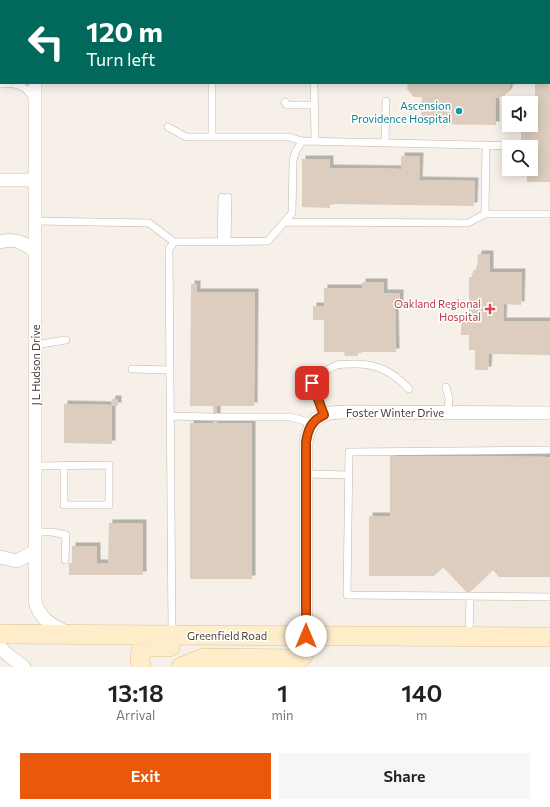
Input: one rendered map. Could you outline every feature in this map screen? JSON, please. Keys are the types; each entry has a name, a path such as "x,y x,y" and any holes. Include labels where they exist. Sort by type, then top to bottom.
{"main road":[{"name":"Greenfield Road","path":"0,634 550,637"},
{"path":"141,667 141,652 147,647 247,647 264,635"},
{"path":"181,667 203,658 299,659 303,657 306,648 306,636"}],"street":[{"name":"J L Hudson Drive","path":"35,84 36,608 45,620 69,634"},
{"path":"0,180 35,180"},
{"path":"0,242 18,240 27,244 35,252"},
{"name":"Foster Winter Drive","path":"312,423 324,415 336,412 550,413"},
{"path":"306,636 306,442 308,431 312,423"},
{"path":"0,557 11,561 17,560 35,551"},
{"path":"0,647 24,667"}],"lane":[{"path":"0,84 16,84 24,86 35,101"},
{"path":"212,84 212,137"},
{"path":"314,84 315,141"},
{"path":"385,143 386,100"},
{"path":"284,102 287,105 315,105"},
{"path":"168,127 186,137 289,138 302,141 502,146"},
{"path":"35,221 149,223 174,242 268,241 292,213 293,160 302,141"},
{"path":"485,214 486,145"},
{"path":"224,242 225,197"},
{"path":"285,222 468,223 485,214 550,214"},
{"path":"172,635 169,249 174,242"},
{"path":"35,345 66,340"},
{"path":"312,383 329,369 338,365 364,364 371,365 393,374 409,389"},
{"path":"132,369 170,370"},
{"path":"306,375 312,383 324,415"},
{"path":"446,387 449,398 448,412"},
{"path":"170,416 290,417 312,423"},
{"path":"550,450 349,452 347,595 550,597"},
{"path":"35,466 64,464 109,465 109,505 64,505 64,464"},
{"path":"306,474 349,475"},
{"path":"35,532 52,532 66,535 65,560"},
{"path":"469,636 470,596"}],"building":[{"name":"Ascension Providence Hospital","path":"408,84 511,84 508,92 504,96 496,98 496,125 421,124 422,97 414,97 407,89"},
{"path":"535,84 550,84 550,182 527,182 527,176 538,176 538,140 521,140 521,132 538,132 538,96 535,96"},
{"path":"401,156 420,156 419,180 475,181 474,206 330,204 330,208 302,207 302,159 330,159 330,168 401,169"},
{"path":"478,254 490,254 490,272 522,272 521,305 504,304 503,321 550,321 550,355 489,354 488,370 475,370 475,350 469,350 469,335 461,335 461,319 469,320 469,277 473,277 473,270 477,270"},
{"path":"362,282 384,282 384,293 400,293 400,309 395,309 396,352 358,352 358,356 345,356 344,352 324,352 324,320 313,320 313,306 324,306 324,288 362,288"},
{"path":"191,284 197,284 197,292 255,292 254,406 217,406 217,423 252,423 252,579 190,579 190,423 213,423 213,406 190,406"},
{"path":"112,399 118,399 118,406 112,406 112,444 64,443 64,404 111,405"},
{"path":"390,456 550,457 550,577 499,577 493,570 468,594 443,567 434,576 369,576 369,516 390,516"},
{"path":"109,523 143,523 143,575 69,575 69,563 72,563 72,546 97,546 97,563 108,563"}],"place":[{"name":"Ascension Providence Hospital","path":"459,111"},
{"name":"Oakland Regional Hospital","path":"490,309"}],"route":[{"path":"306,636 306,442 308,431 312,423 324,415 319,397 312,383"}]}
